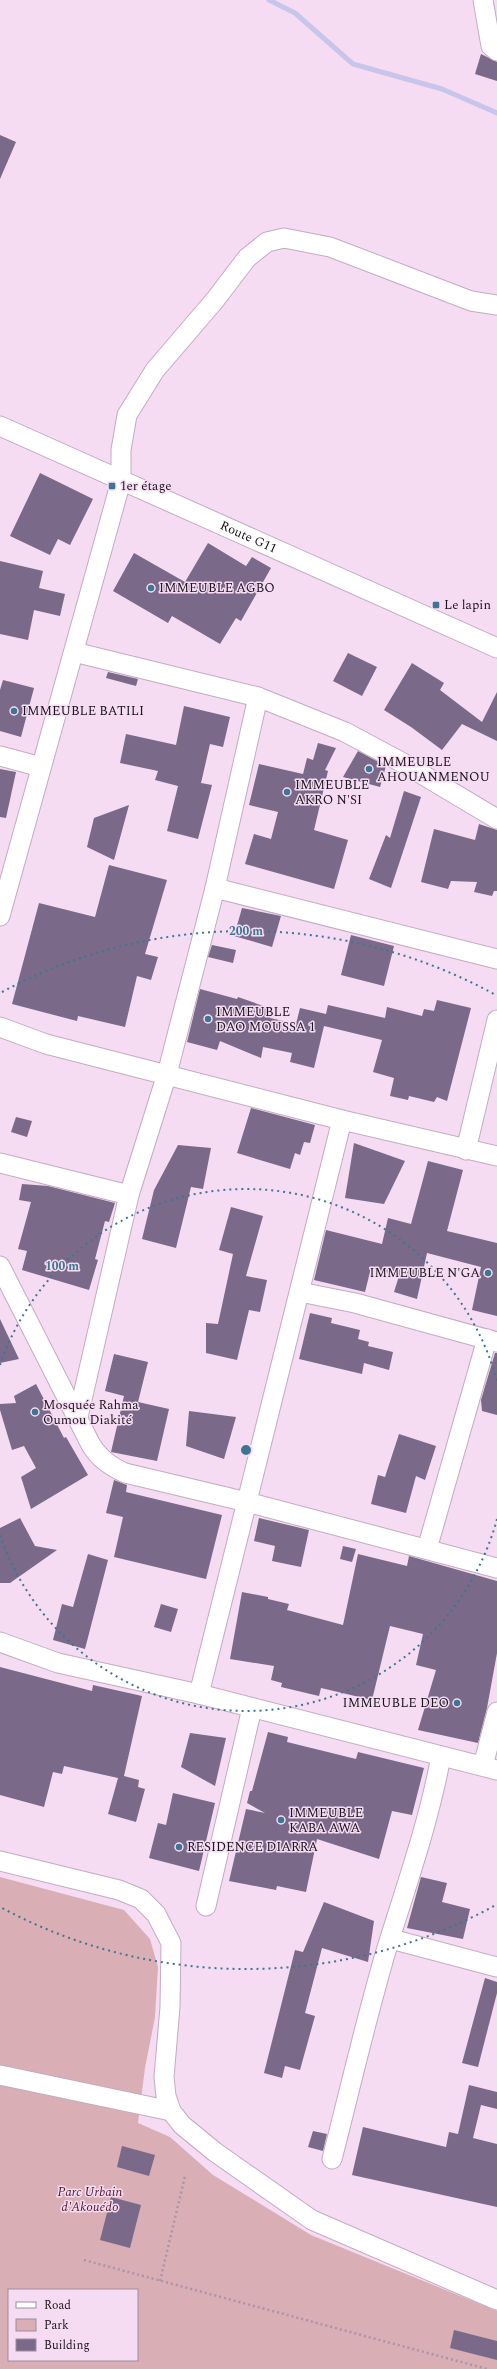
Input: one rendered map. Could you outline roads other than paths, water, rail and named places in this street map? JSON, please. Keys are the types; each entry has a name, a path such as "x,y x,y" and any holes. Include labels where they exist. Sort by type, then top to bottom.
{"street":[{"path":"483,0 491,46 497,51"},
{"path":"0,916 121,481 121,450 127,414 155,370 215,300 247,258 267,242 284,238 330,247 471,301 497,305"},
{"name":"Route G11","path":"0,426 497,648"},
{"path":"74,652 258,697 346,732 403,763 497,818"},
{"path":"78,1417 129,1195 167,1074 215,888 258,697"},
{"path":"0,756 41,766"},
{"path":"215,888 497,959"},
{"path":"466,1150 497,1020"},
{"path":"0,1027 46,1044 342,1120 497,1156"},
{"path":"199,1694 342,1120"},
{"path":"0,1163 129,1195"},
{"path":"0,1266 99,1457 111,1466 125,1473 248,1502 497,1568"},
{"path":"300,1292 355,1303 492,1340 427,1549"},
{"path":"0,1642 58,1663 199,1694 490,1768 497,1712"},
{"path":"206,1906 252,1708"},
{"path":"332,2158 391,1939 416,1852 426,1826 441,1756"},
{"path":"0,1861 119,1890 140,1899 156,1914 171,1943 170,2007 164,2077 166,2096 171,2111 182,2125 216,2152 312,2220 497,2300"},
{"path":"391,1939 497,1967"},
{"path":"0,2075 171,2111"}],"waterway":[{"path":"269,0 295,13 353,64 442,89 497,113"}],"place":[{"name":"1er étage","path":"112,486"},
{"name":"IMMEUBLE AGBO","path":"151,588"},
{"name":"Le lapin","path":"436,605"},
{"name":"IMMEUBLE BATILI","path":"14,711"},
{"name":"IMMEUBLE AHOUANMENOU","path":"369,769"},
{"name":"IMMEUBLE AKRO N'SI","path":"287,792"},
{"name":"IMMEUBLE DAO MOUSSA 1","path":"208,1019"},
{"name":"IMMEUBLE N'GA","path":"488,1273"},
{"name":"Mosquée Rahma Oumou Diakité","path":"35,1412"},
{"name":"IMMEUBLE DEO","path":"457,1703"},
{"name":"IMMEUBLE KABA AWA","path":"281,1820"},
{"name":"RESIDENCE DIARRA","path":"179,1847"}],"park label":[{"name":"Parc Urbain d'Akouédo","path":"90,2200"}]}
